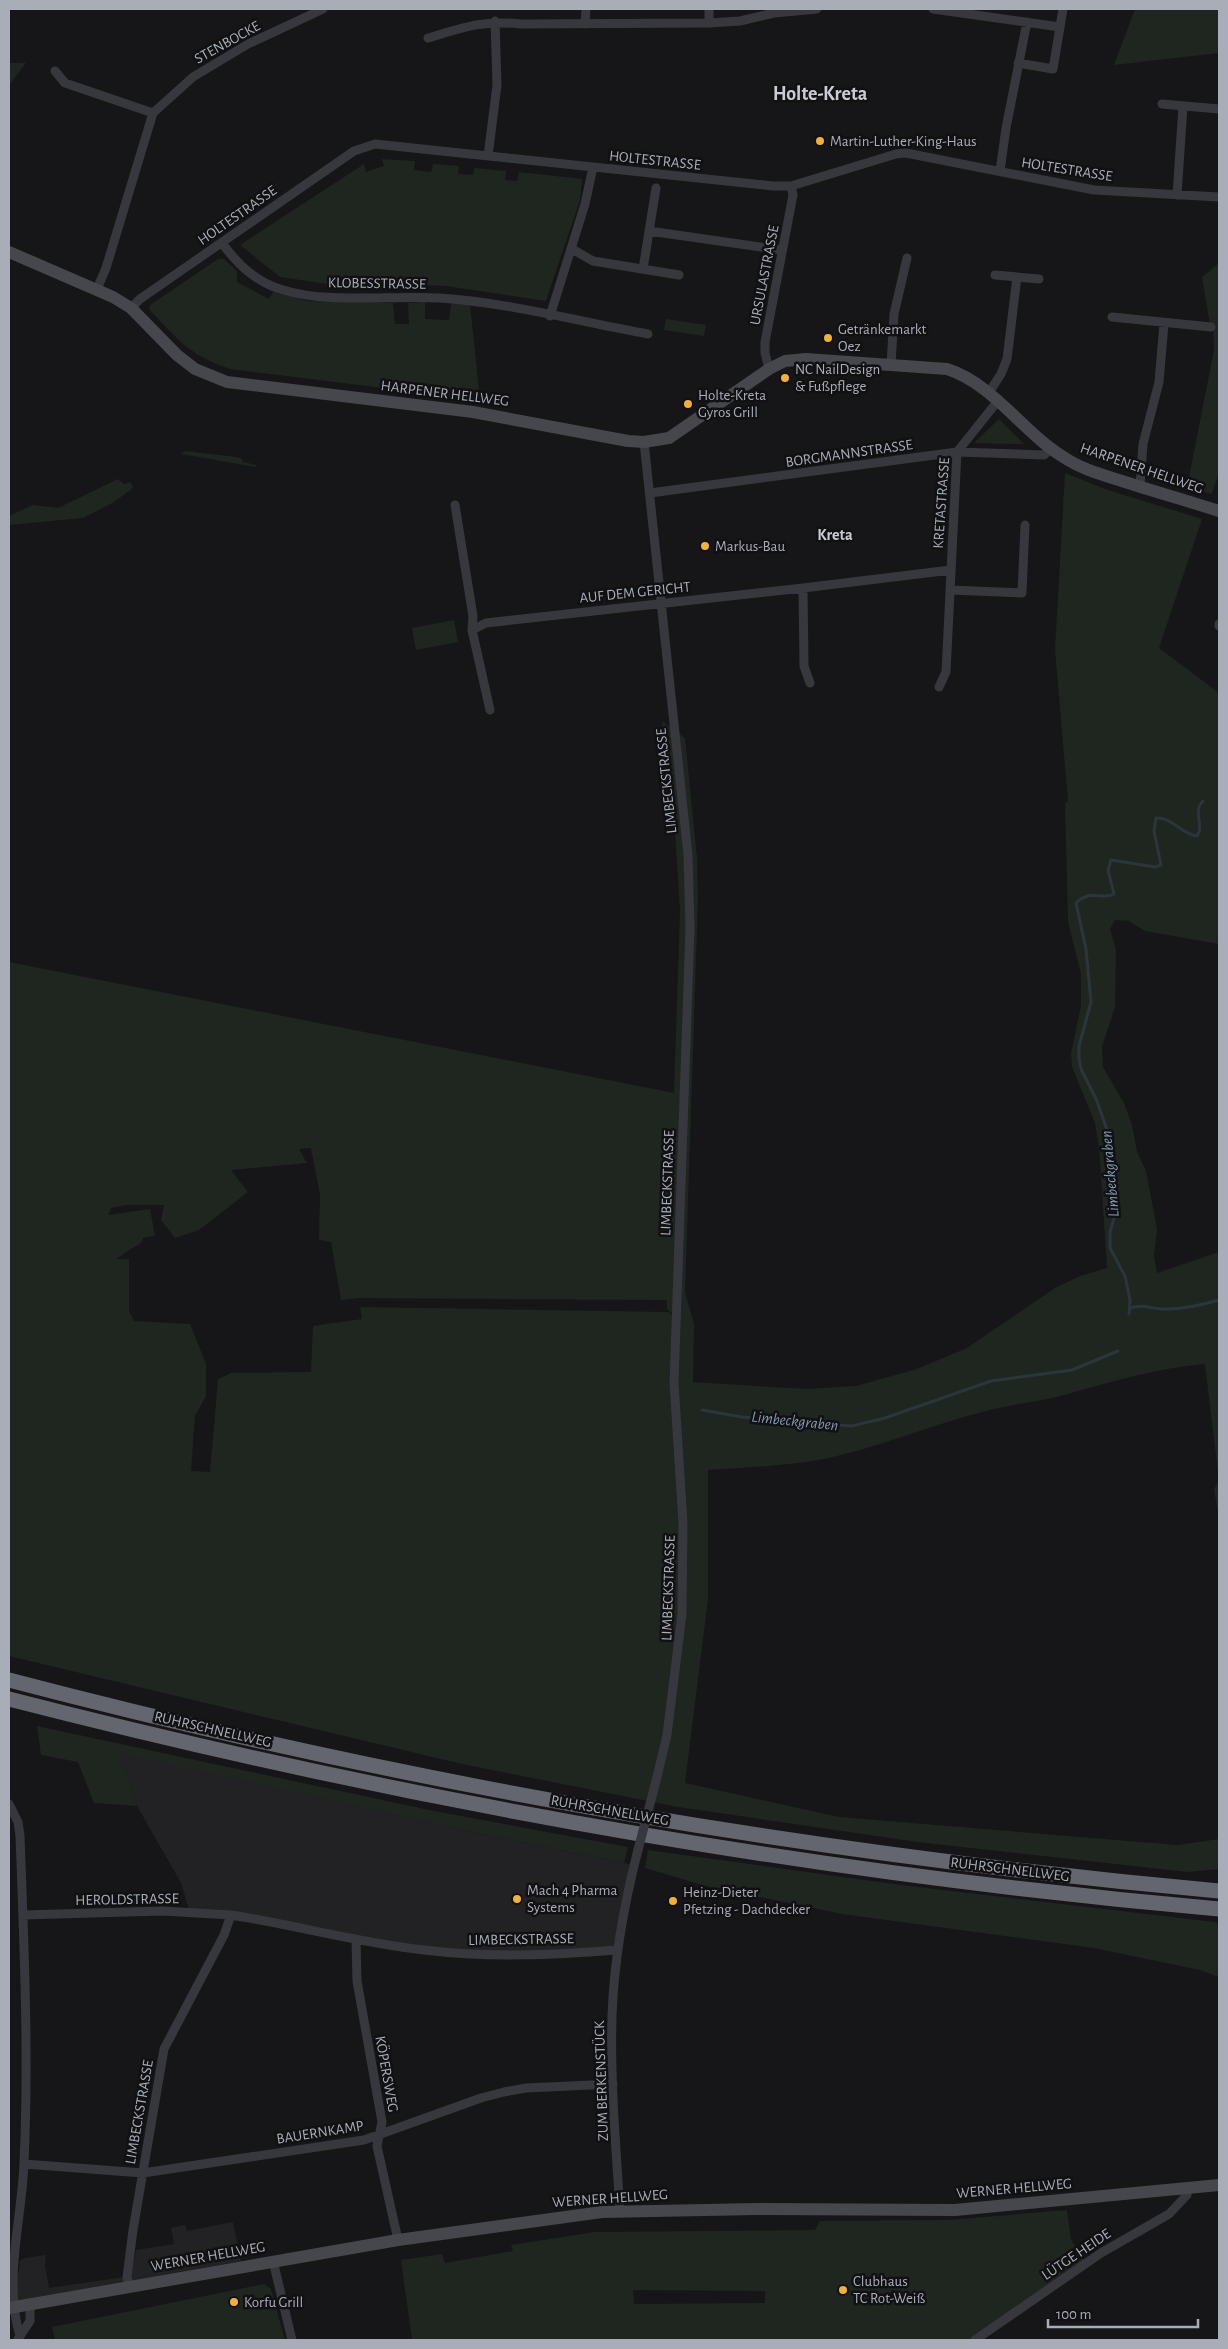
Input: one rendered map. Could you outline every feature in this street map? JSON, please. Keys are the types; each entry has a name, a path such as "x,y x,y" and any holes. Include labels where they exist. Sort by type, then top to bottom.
{"highway":[{"name":"RUHRSCHNELLWEG","path":"9,1680 278,1744 413,1773 604,1809 900,1855 1169,1887 1219,1891"},
{"name":"RUHRSCHNELLWEG","path":"9,1699 318,1772 617,1830 789,1858 920,1876 1219,1909"},
{"path":"1169,1887 1195,1886 1219,1882"},
{"path":"1189,1906 1219,1913"}],"street":[{"name":"STENBOCKE","path":"153,113 193,77 248,44 323,9"},
{"path":"585,24 586,9"},
{"path":"709,9 709,23"},
{"path":"428,38 481,22 495,21 521,24 709,23 740,21 774,13 817,9"},
{"path":"933,9 1060,28"},
{"path":"1018,63 1053,69 1063,9"},
{"path":"488,156 497,85 495,21"},
{"path":"1000,171 1018,63 1027,22"},
{"path":"55,71 65,83 153,113 106,268 97,289"},
{"path":"1162,104 1219,110"},
{"path":"1177,195 1183,106"},
{"name":"HOLTESTRASSE","path":"131,308 140,299 354,151 368,145 750,184 791,186 896,154 906,153 1094,190 1219,197"},
{"path":"550,316 585,204 593,167"},
{"name":"URSULASTRASSE","path":"769,369 765,353 765,342 793,195 791,186"},
{"path":"643,269 656,188"},
{"path":"649,231 782,250"},
{"name":"KLOBESSTRASSE","path":"222,243 248,273 275,287 300,294 438,298 648,334"},
{"path":"572,249 593,261 679,274"},
{"name":"HARPENER HELLWEG","path":"9,252 97,289 131,308 194,369 227,382 474,412 644,442 658,441 677,433 769,369 786,361 806,359 947,369 968,378 1051,449 1086,470 1219,511"},
{"path":"891,365 894,314 907,258"},
{"path":"995,275 1039,279"},
{"path":"992,398 1007,360 1017,277"},
{"path":"1112,317 1164,324 1211,327"},
{"path":"1140,486 1145,435 1159,382 1164,324"},
{"name":"KRETASTRASSE","path":"939,686 946,672 957,452 992,398"},
{"name":"LIMBECKSTRASSE","path":"129,2287 127,2277 164,2049 224,1935 231,1915 300,1927 356,1940 476,1955 538,1956 617,1950 638,1850 667,1735 682,1614 683,1523 674,1383 690,928 688,855 644,442"},
{"name":"BORGMANNSTRASSE","path":"650,493 957,452 1044,455 1051,449"},
{"path":"455,506 473,616 472,630 490,710"},
{"path":"950,590 1022,593 1025,525"},
{"name":"AUF DEM GERICHT","path":"472,630 486,623 951,570"},
{"path":"803,588 804,666 810,683"},
{"path":"9,1804 18,1822 20,1836 23,1915 24,2164 11,2307 18,2338"},
{"name":"HEROLDSTRASSE","path":"23,1915 162,1911 231,1915"},
{"name":"KÖPERSWEG","path":"356,1940 357,1981 382,2122 377,2146 398,2240"},
{"name":"ZUM BERKENSTÜCK","path":"617,1950 612,2014 613,2084 620,2211"},
{"name":"BAUERNKAMP","path":"24,2164 143,2173 378,2136 439,2113 504,2092 526,2088 613,2084"},
{"name":"WERNER HELLWEG","path":"11,2307 398,2240 562,2216 620,2211 955,2210 1219,2185"},
{"name":"LÜTGE HEIDE","path":"975,2340 1101,2253 1169,2214 1187,2195 1187,2188"},
{"path":"273,2261 292,2340"},
{"path":"18,2338 30,2321 30,2303"}],"shaded area":[{"path":"1135,9 1219,9 1219,53 1114,65"},
{"path":"9,63 26,63 9,85"},
{"path":"382,159 415,161 414,170 431,172 433,164 459,166 458,174 473,175 474,168 506,171 505,180 517,181 519,172 582,179 580,200 546,301 446,286 371,283 334,285 280,277 240,245 364,164 366,172 384,166"},
{"path":"218,259 224,259 237,271 237,282 269,299 273,292 307,301 393,303 395,324 409,324 408,303 425,302 425,319 449,320 451,303 470,304 480,400 230,369 204,358 177,338 149,309 150,305"},
{"path":"1219,263 1219,472 1212,494 1187,487 1214,350 1213,325 1210,325 1202,277"},
{"path":"666,319 706,325 704,336 664,330"},
{"path":"999,419 1024,444 974,443"},
{"path":"185,451 237,457 242,459 242,462 257,465 256,467 181,454"},
{"path":"1065,473 1108,490 1202,519 1159,648 1219,693 1219,944 1145,931 1129,921 1115,920 1110,929 1116,950 1115,1007 1102,1047 1103,1067 1124,1103 1132,1125 1137,1152 1146,1171 1157,1229 1154,1256 1157,1273 1219,1252 1219,1481 1205,1364 1151,1372 1055,1397 986,1411 829,1458 784,1465 708,1470 708,1599 685,1783 839,1817 1177,1845 1219,1839 1219,1869 1188,1872 917,1842 678,1807 462,1764 9,1656 9,962 674,1093 680,910 674,815 662,721 685,738 697,858 698,898 685,1292 694,1324 693,1382 806,1389 856,1386 917,1369 967,1348 1055,1288 1080,1276 1107,1268 1099,1147 1095,1123 1072,1067 1071,1053 1081,1006 1081,974 1068,922 1065,803 1068,801 1055,650","holes":["311,1148 320,1195 319,1240 331,1242 341,1300 359,1298 667,1300 667,1309 680,1320 668,1312 360,1307 362,1319 313,1326 311,1372 231,1373 218,1379 210,1472 191,1471 195,1416 206,1396 206,1364 190,1324 134,1321 129,1311 129,1259 116,1259 142,1242 143,1238 155,1236 150,1209 108,1215 111,1208 127,1205 164,1205 161,1220 175,1238 199,1230 248,1192 231,1170 307,1163 299,1149"]},
{"path":"118,479 124,484 131,482 133,488 114,502 83,518 9,525 9,516 33,505 58,508"},
{"path":"454,620 458,642 416,650 412,628"},
{"path":"1219,1481 1219,1518 1214,1489"},
{"path":"37,1726 434,1811 628,1847 624,1863 485,1835 119,1753 137,1806 94,1803 78,1762 41,1755"},
{"path":"118,1752 485,1835 634,1865 617,1950 467,1955 190,1913 181,1883 137,1806"},
{"path":"648,1850 901,1885 1214,1922 1219,1924 1219,1977 1200,1970 1094,1948 842,1914 706,1886 645,1868"},
{"path":"1067,2210 1071,2240 1084,2260 972,2340 412,2340 401,2260 442,2254 445,2263 513,2251 511,2245 595,2232 815,2230 820,2221 949,2220","holes":["633,2290 765,2291 765,2303 634,2304"]},
{"path":"233,2222 241,2261 9,2302 9,2270 19,2272 20,2261 25,2258 46,2255 45,2265 49,2288 131,2276 136,2250 174,2244 171,2228 185,2225 187,2231"},
{"path":"264,2284 271,2289 285,2340 55,2340 52,2327"}],"waterway":[{"name":"Limbeckgraben","path":"1129,1314 1130,1300 1125,1276 1110,1248 1110,1232 1115,1215 1108,1133 1097,1101 1081,1069 1079,1058 1079,1046 1091,1002 1086,949 1076,903 1087,896 1110,896 1114,894 1108,870 1111,860 1155,867 1161,865 1154,831 1156,818 1167,820 1186,832 1197,836 1200,828 1198,814 1203,801"},
{"path":"1130,1308 1142,1306 1175,1309 1219,1300"},
{"name":"Limbeckgraben","path":"702,1410 742,1417 852,1426 885,1418 991,1381 1072,1370 1118,1351"}],"place":[{"name":"Martin-Luther-King-Haus","path":"820,141"},
{"name":"Getränkemarkt Oez","path":"828,338"},
{"name":"NC NailDesign & Fußpflege","path":"785,378"},
{"name":"Holte-Kreta Gyros Grill","path":"688,404"},
{"name":"Markus-Bau","path":"705,546"},
{"name":"Mach 4 Pharma Systems","path":"517,1899"},
{"name":"Heinz-Dieter Pfetzing - Dachdecker","path":"673,1901"},
{"name":"Clubhaus TC Rot-Weiß","path":"843,2290"},
{"name":"Korfu Grill","path":"234,2302"}],"district":[{"name":"Holte-Kreta","path":"820,93"},
{"name":"Kreta","path":"835,534"}]}
